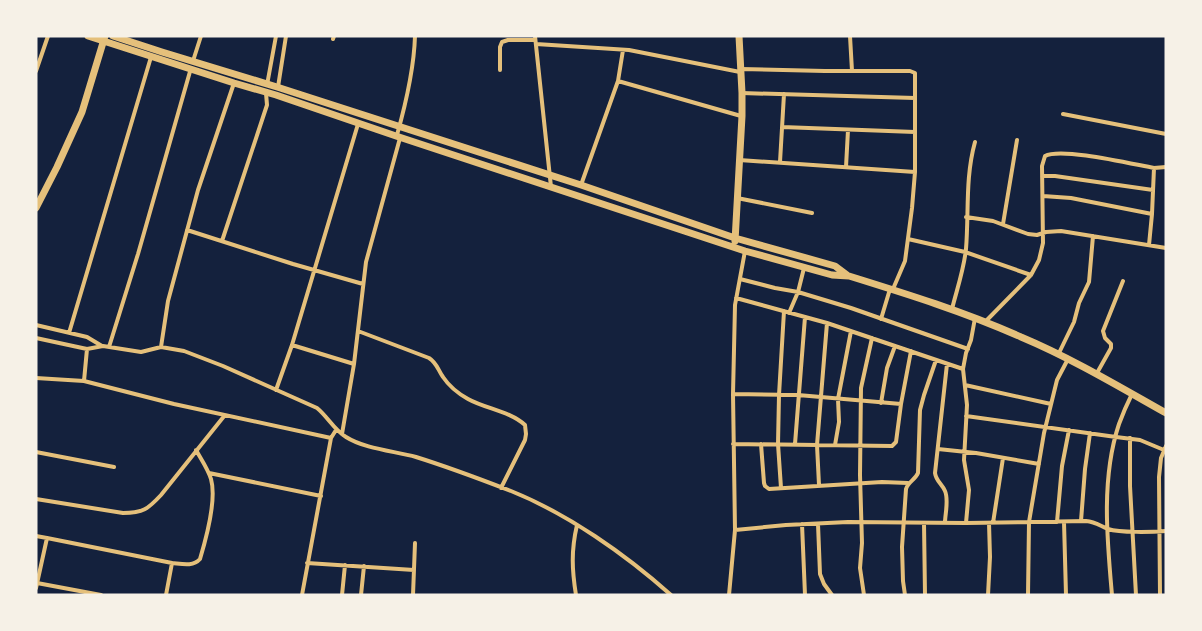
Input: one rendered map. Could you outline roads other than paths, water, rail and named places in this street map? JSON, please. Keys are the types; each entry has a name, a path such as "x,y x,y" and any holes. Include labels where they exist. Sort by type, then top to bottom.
{"highway":[{"path":"88,36 267,88 276,95 398,137 745,251 832,275 849,276"},
{"path":"113,36 234,83 267,88 278,87 581,185 735,238 835,267 849,276 952,309 1022,337 1097,373 1166,413"},
{"path":"735,247 742,116 740,36"},
{"path":"36,208 82,112 104,39"}],"street":[{"path":"36,71 48,36"},
{"path":"109,347 201,36"},
{"path":"222,240 267,105 267,88 276,36"},
{"path":"267,105 276,95 286,36"},
{"path":"342,434 354,364 366,262 406,102 414,59 415,36"},
{"path":"850,36 852,71"},
{"path":"535,40 551,187"},
{"path":"500,70 502,42 535,40 657,54 741,71 913,72 915,75 915,172 912,208 903,267 891,290 881,319"},
{"path":"581,185 618,81 623,50"},
{"path":"69,333 152,56"},
{"path":"618,81 742,116"},
{"path":"161,347 168,301 187,230 211,148 234,83"},
{"path":"742,93 915,98"},
{"path":"780,162 784,93"},
{"path":"1062,114 1166,134"},
{"path":"276,390 292,345 358,123"},
{"path":"782,128 915,132"},
{"path":"846,167 848,130"},
{"path":"1002,224 1017,140"},
{"path":"952,309 965,252 969,168 975,142"},
{"path":"985,322 1030,274 1039,260 1042,251 1042,176 1045,156 1054,153 1072,153 1154,168 1166,167"},
{"path":"739,159 915,172"},
{"path":"1149,245 1154,168"},
{"path":"1042,176 1153,190"},
{"path":"1042,196 1071,198 1152,214"},
{"path":"737,198 812,213"},
{"path":"966,217 1002,224 1028,234 1037,235 1061,231 1166,248"},
{"path":"187,230 363,284"},
{"path":"1058,354 1074,322 1079,303 1089,282 1093,236"},
{"path":"907,239 965,252 1030,274"},
{"path":"729,595 735,530 733,394 736,298 745,251"},
{"path":"781,488 778,444 779,395 786,312 798,292 804,267"},
{"path":"740,279 798,292 968,349"},
{"path":"1097,373 1111,348 1111,344 1102,331 1123,281"},
{"path":"736,298 827,323 963,369"},
{"path":"795,444 805,317"},
{"path":"966,523 969,490 963,451 967,396 963,369 975,318"},
{"path":"819,485 817,445 827,323"},
{"path":"36,326 87,337 109,347 141,352 161,347 171,348 223,366 317,408 336,430 352,441 415,457 526,498 577,525 608,545 649,575 671,595"},
{"path":"358,331 429,358 435,362 443,377 462,395 517,419 525,425 525,440 501,488"},
{"path":"835,445 838,399 851,331"},
{"path":"36,338 87,349 103,346"},
{"path":"864,595 860,568 861,402 862,381 872,338"},
{"path":"292,345 354,364"},
{"path":"881,403 887,368 895,346"},
{"path":"84,381 87,349"},
{"path":"733,444 892,446 895,444 911,351"},
{"path":"1028,595 1029,522 1045,427 1057,380 1068,359"},
{"path":"905,595 902,569 906,489 918,473 920,410 936,360"},
{"path":"945,523 946,494 937,481 935,473 947,364"},
{"path":"36,378 84,381 122,392 331,438"},
{"path":"964,385 1051,404"},
{"path":"733,394 820,397 901,404"},
{"path":"1112,595 1108,529 1110,464 1121,417 1132,394"},
{"path":"36,499 123,513 144,511 160,495 225,415"},
{"path":"966,416 1130,438 1165,448 1160,465 1158,506 1160,595"},
{"path":"302,595 331,438 336,430"},
{"path":"1057,522 1062,466 1069,430"},
{"path":"1081,521 1090,433"},
{"path":"1130,438 1136,595"},
{"path":"761,444 765,486 769,489 819,485 909,483"},
{"path":"938,449 1039,464"},
{"path":"36,536 172,563 197,562 200,559 213,502 213,488 196,450"},
{"path":"36,452 114,467"},
{"path":"988,595 991,523 1003,458"},
{"path":"208,473 321,496"},
{"path":"1158,506 1166,506"},
{"path":"735,530 861,522 1081,521 1097,523 1108,529 1166,531"},
{"path":"1064,522 1066,595"},
{"path":"924,523 925,595"},
{"path":"802,524 805,595"},
{"path":"818,524 820,574 832,595"},
{"path":"576,595 572,561 577,525"},
{"path":"47,538 36,585 101,595"},
{"path":"413,595 415,543"},
{"path":"1159,553 1166,553"},
{"path":"166,595 172,563"},
{"path":"308,563 414,570"},
{"path":"342,595 345,565"},
{"path":"361,595 364,566"},
{"path":"1160,578 1166,578"}]}
